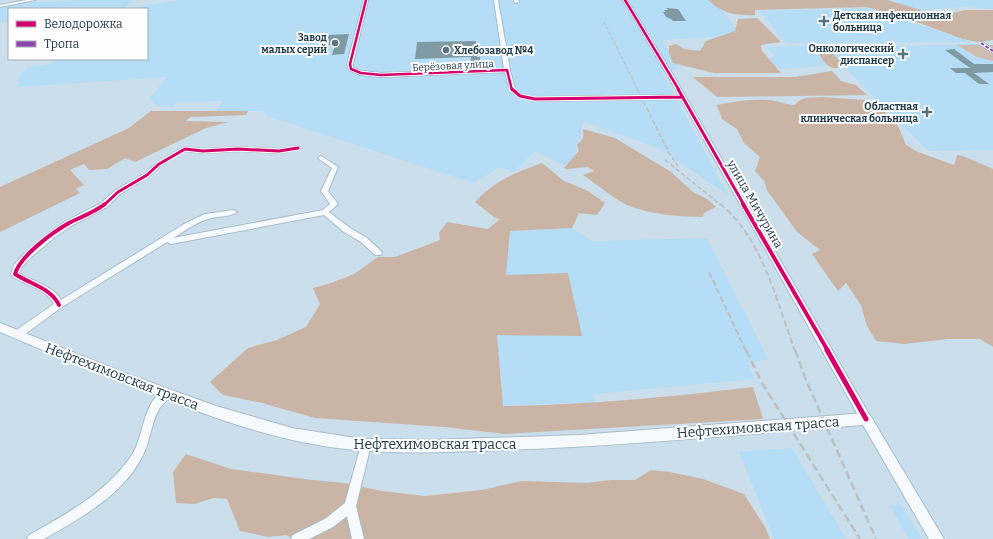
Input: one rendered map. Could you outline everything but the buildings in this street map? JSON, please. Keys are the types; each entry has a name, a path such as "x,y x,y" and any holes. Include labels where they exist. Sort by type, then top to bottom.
{"main road":[{"name":"Нефтехимовская трасса","path":"0,327 227,417 274,430 313,438 366,445 437,446 532,444 866,419"},
{"name":"улица Мичурина","path":"866,419 938,539"}],"street":[{"path":"0,6 33,0"},
{"name":"Берёзовая улица","path":"366,0 350,64 351,69 355,72 381,75 507,70 512,90 515,94 525,98 682,97"},
{"path":"496,0 507,70"},
{"name":"улица Мичурина","path":"624,0 682,97 866,419"},
{"path":"981,43 993,51"},
{"path":"59,305 57,298 49,292 22,280 15,274 17,267 39,245 52,235 68,224 104,205 118,192 138,181 165,160 185,149 202,151 238,149 279,151 298,148"},
{"path":"167,239 171,241 325,212 334,204 324,191 335,171 335,167 321,158"},
{"path":"18,334 59,305 187,226 208,216 233,212"},
{"path":"325,212 347,230 364,240 378,253"},
{"path":"33,539 82,509 118,482 136,458 144,442 154,408 166,394"},
{"path":"358,539 350,506 366,445"},
{"path":"298,539 330,522 350,506"}],"shaded area":[{"path":"79,0 134,0 124,8 8,8 8,22 0,22 0,8 25,3"},
{"path":"181,0 714,0 741,35 662,40 680,69 661,70 728,195 658,148 583,121 580,139 575,144 577,151 565,166 535,151 514,172 500,167 474,183 267,116 263,111 217,111 222,101 178,102 173,106 154,105 151,97 167,77 18,87 20,75 29,67 50,64 54,60 148,60 148,8 136,8"},
{"path":"708,0 888,0 937,14 948,14 966,10 993,10 993,40 978,42 963,39 903,17 866,7 755,10 755,15 742,15 724,11"},
{"path":"893,0 993,0 993,9 963,7 923,10 903,5"},
{"path":"867,8 972,42 786,43 760,11"},
{"path":"757,18 781,42 761,45 762,51 781,73 714,73 673,63 669,53 669,46 676,44 684,49 700,51 706,41 735,31 738,19"},
{"name":"Областная клиническая больница","path":"977,44 984,47 993,46 993,150 928,151 825,48"},
{"path":"813,45 825,66 779,69 769,58 776,57 767,47"},
{"path":"957,45 993,45 993,61 977,57"},
{"path":"826,47 844,65 839,68 834,68 830,67 824,61 816,48"},
{"path":"832,71 841,81 856,85 867,95 717,97 693,77 795,77"},
{"path":"822,97 864,100 872,103 884,111 898,126 906,145 918,152 954,165 957,155 963,156 993,169 993,347 980,339 948,339 904,344 876,341 867,326 861,305 846,283 838,291 812,254 820,250 797,232 767,190 764,181 755,171 760,157 744,143 737,129 722,119 717,105 730,102 763,100 795,105 800,100"},
{"path":"151,111 248,111 246,115 191,117 185,121 229,122 206,128 135,162 125,158 107,169 89,170 84,164 70,170 84,185 76,189 80,193 0,232 0,187 129,128"},
{"path":"583,129 615,138 671,172 693,192 707,199 716,207 704,213 703,217 684,216 644,211 621,202 583,175 594,171 588,167 564,168 579,151 577,144 583,138"},
{"path":"542,163 564,181 588,191 605,203 597,215 579,213 572,228 510,231 506,275 568,273 582,336 497,335 503,406 628,400 753,387 763,419 505,434 445,427 315,418 262,403 223,395 210,382 248,348 277,340 306,327 320,304 313,288 354,274 378,257 395,257 440,240 439,233 447,222 488,229 500,219 495,218 475,202 490,188 506,178"},
{"path":"572,228 592,241 707,238 768,359 748,363 754,379 594,394 595,402 503,406 497,335 582,335 505,275 510,231"},
{"path":"792,448 846,539 774,539 739,452"},
{"path":"186,454 231,469 345,483 381,491 425,496 482,490 521,481 587,483 611,480 635,480 651,470 670,472 703,479 744,494 765,527 770,539 294,539 286,535 269,537 240,531 227,499 214,498 194,504 176,503 173,472"},
{"path":"901,504 922,539 909,539 890,506"}],"railway":[{"path":"604,22 638,90"},
{"path":"637,89 669,153 678,166"},
{"path":"665,160 721,205"},
{"path":"720,204 735,218 747,234 757,252 774,292 795,351"},
{"path":"709,272 746,351"},
{"path":"746,350 762,383 860,539"},
{"path":"795,350 806,380 876,539"}],"marked path":[{"path":"981,43 993,51"}],"cycle path":[{"path":"366,0 350,64 351,69 361,73 381,75 507,70 512,90 520,96 535,99 682,97"},
{"path":"625,0 670,75 866,419"},
{"path":"59,305 52,295 15,274 17,267 26,257 52,235 68,224 104,205 118,192 147,175 159,164 185,149 203,151 238,149 279,151 298,148"}],"place":[{"name":"Детская инфекционная больница","path":"824,21"},
{"name":"Завод малых серий","path":"335,43"},
{"name":"Хлебозавод №4","path":"446,50"},
{"name":"Онкологический диспансер","path":"903,54"},
{"name":"Областная клиническая больница","path":"927,112"}]}
